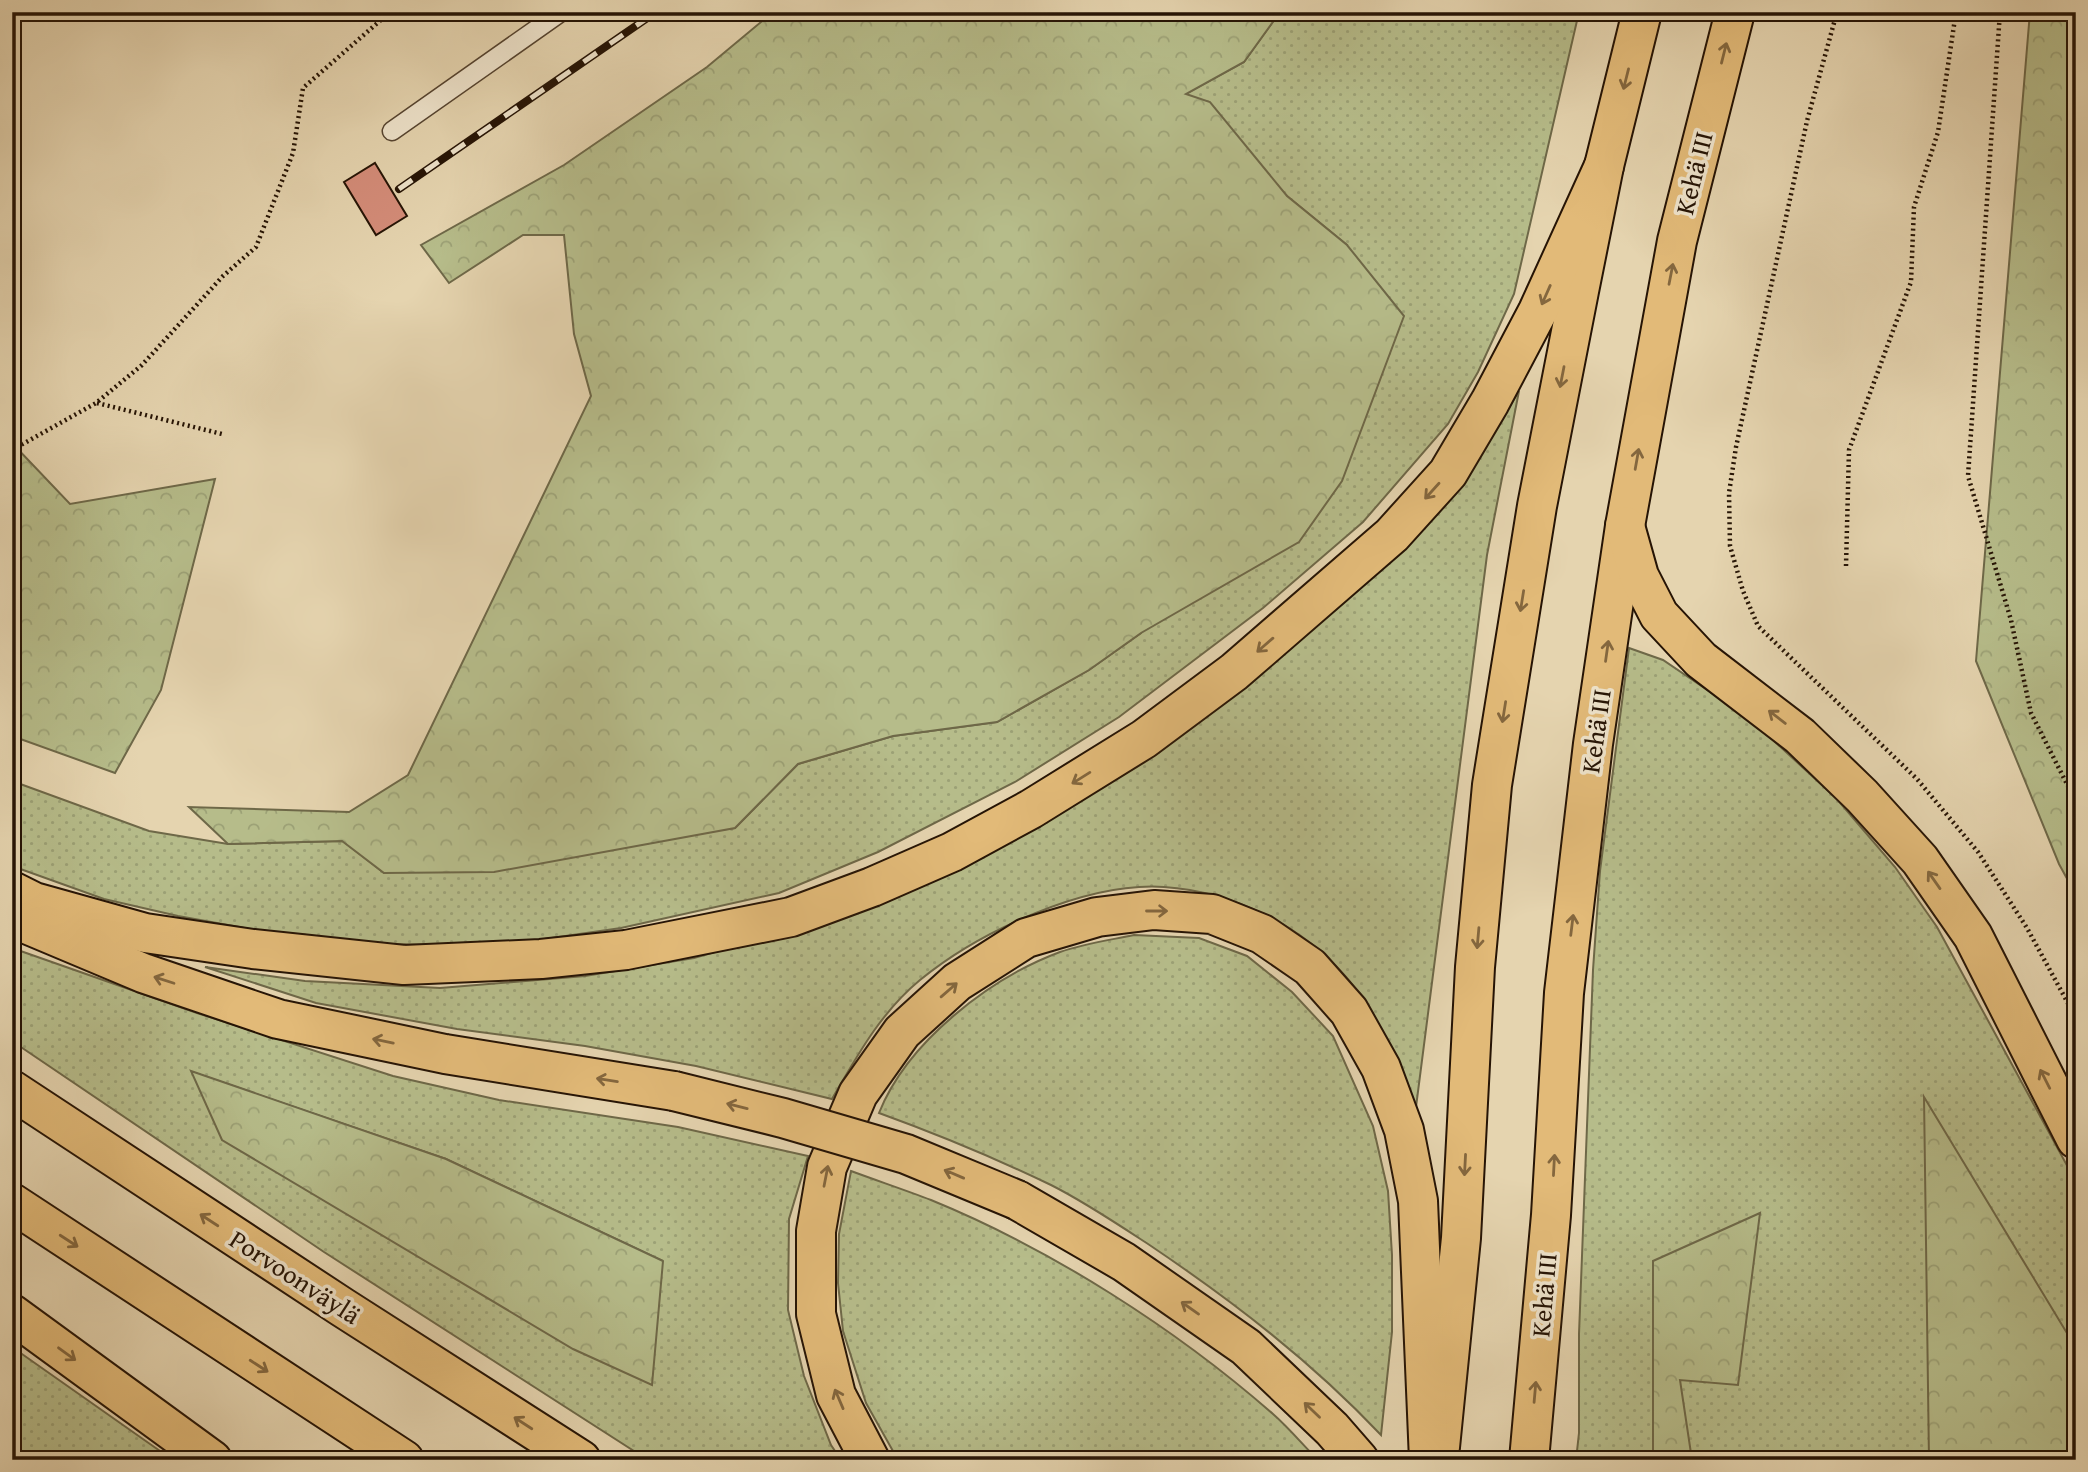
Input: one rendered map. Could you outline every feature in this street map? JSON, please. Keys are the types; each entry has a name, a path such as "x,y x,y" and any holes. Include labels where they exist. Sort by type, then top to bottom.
{"highway":[{"path":"1439,1460 1461,1238 1475,967 1492,785 1537,506 1604,166 1642,12"},
{"name":"Kehä III","path":"1530,1460 1551,1215 1564,993 1593,744 1625,526 1677,241 1735,12"},
{"path":"12,891 34,902 145,933 253,949 404,965 541,958 626,950 777,920 872,887 952,852 1031,809 1144,739 1234,673 1392,535 1448,473 1490,402 1538,311 1604,166"},
{"path":"1625,526 1639,576 1659,615 1701,660 1800,736 1862,796 1920,860 1973,936 2076,1139"},
{"path":"870,1460 836,1395 816,1314 816,1231 827,1167 858,1094 902,1032 957,982 1026,938 1097,917 1154,911 1212,914 1262,934 1310,967 1349,1011 1381,1068 1404,1130 1418,1201 1429,1460"},
{"path":"12,918 143,974 278,1018 445,1054 674,1091 783,1118 906,1154 1017,1200 1125,1262 1246,1346 1332,1429 1359,1460"},
{"name":"Porvoonväylä","path":"12,1090 580,1460"},
{"path":"12,1203 404,1460"},
{"path":"12,1314 212,1460"}],"lane":[{"path":"391,131 561,12"}],"path":[{"path":"12,450 96,403 142,365 223,276 256,247 293,153 303,88 390,12"},
{"path":"1730,546 1729,493 1735,447 1804,135 1837,12"},
{"path":"1846,566 1849,450 1911,282 1914,207 1938,132 1956,12"},
{"path":"2000,12 1968,477 2011,620 2031,713 2076,802"},
{"path":"96,403 222,434"}],"green space":[{"path":"773,12 1280,12 1244,62 1186,94 1210,102 1287,196 1347,245 1404,316 1342,481 1299,542 1141,633 1089,670 997,722 893,736 798,764 735,828 494,872 384,873 342,841 228,844 189,807 349,812 408,775 591,396 574,334 564,235 523,235 449,283 421,245 564,165 707,67"},
{"path":"1280,12 1579,12 1514,294 1478,372 1448,424 1363,522 1263,608 1119,717 1015,782 878,852 779,893 621,928 496,946 328,943 178,916 104,899 12,866 12,781 149,831 228,844 343,841 384,873 735,828 798,764 893,736 997,722 1089,670 1141,633 1347,245 1287,196 1185,94 1244,62"},
{"path":"2030,12 2076,12 2076,895 2059,864 1976,661"},
{"path":"1519,391 1487,555 1416,1107 1394,1056 1368,1007 1328,958 1308,941 1264,914 1240,904 1190,890 1134,888 1068,901 1035,913 972,944 920,980 893,1006 871,1035 832,1099 696,1066 585,1046 457,1029 316,1003 205,967 305,981 440,988 585,976 694,958 826,920 964,860 1477,460"},
{"path":"12,443 70,504 215,479 161,690 115,773 12,736"},
{"path":"1629,648 1663,660 1750,719 1836,798 1895,867 1937,927 2076,1182 2076,1460 1576,1460 1593,970 1600,871"},
{"path":"1134,935 1199,938 1247,956 1292,992 1333,1036 1373,1126 1388,1191 1392,1255 1392,1332 1381,1435 1328,1383 1271,1334 1212,1289 1114,1222 1030,1175 879,1113 909,1062 930,1038 979,996 1033,963 1060,952"},
{"path":"12,948 197,1013 393,1076 499,1100 678,1127 808,1156 789,1219 788,1310 804,1376 831,1445 841,1460 648,1460 324,1252 12,1041","holes":["192,1072 446,1159 663,1261"]},
{"path":"191,1071 446,1159 663,1261 652,1385 573,1349 222,1140"},
{"path":"1924,1097 2076,1348 2076,1460 1929,1460"},
{"path":"851,1171 931,1200 976,1220 1021,1242 1111,1294 1235,1382 1279,1419 1318,1460 898,1460 866,1403 843,1331 838,1283 839,1234"},
{"path":"1760,1213 1738,1385 1680,1380 1692,1460 1653,1460 1653,1261"},
{"path":"12,1347 150,1444 173,1460 12,1460"}],"building":[{"path":"375,163 407,216 376,235 344,182"}],"railway":[{"path":"399,189 656,12"}]}
